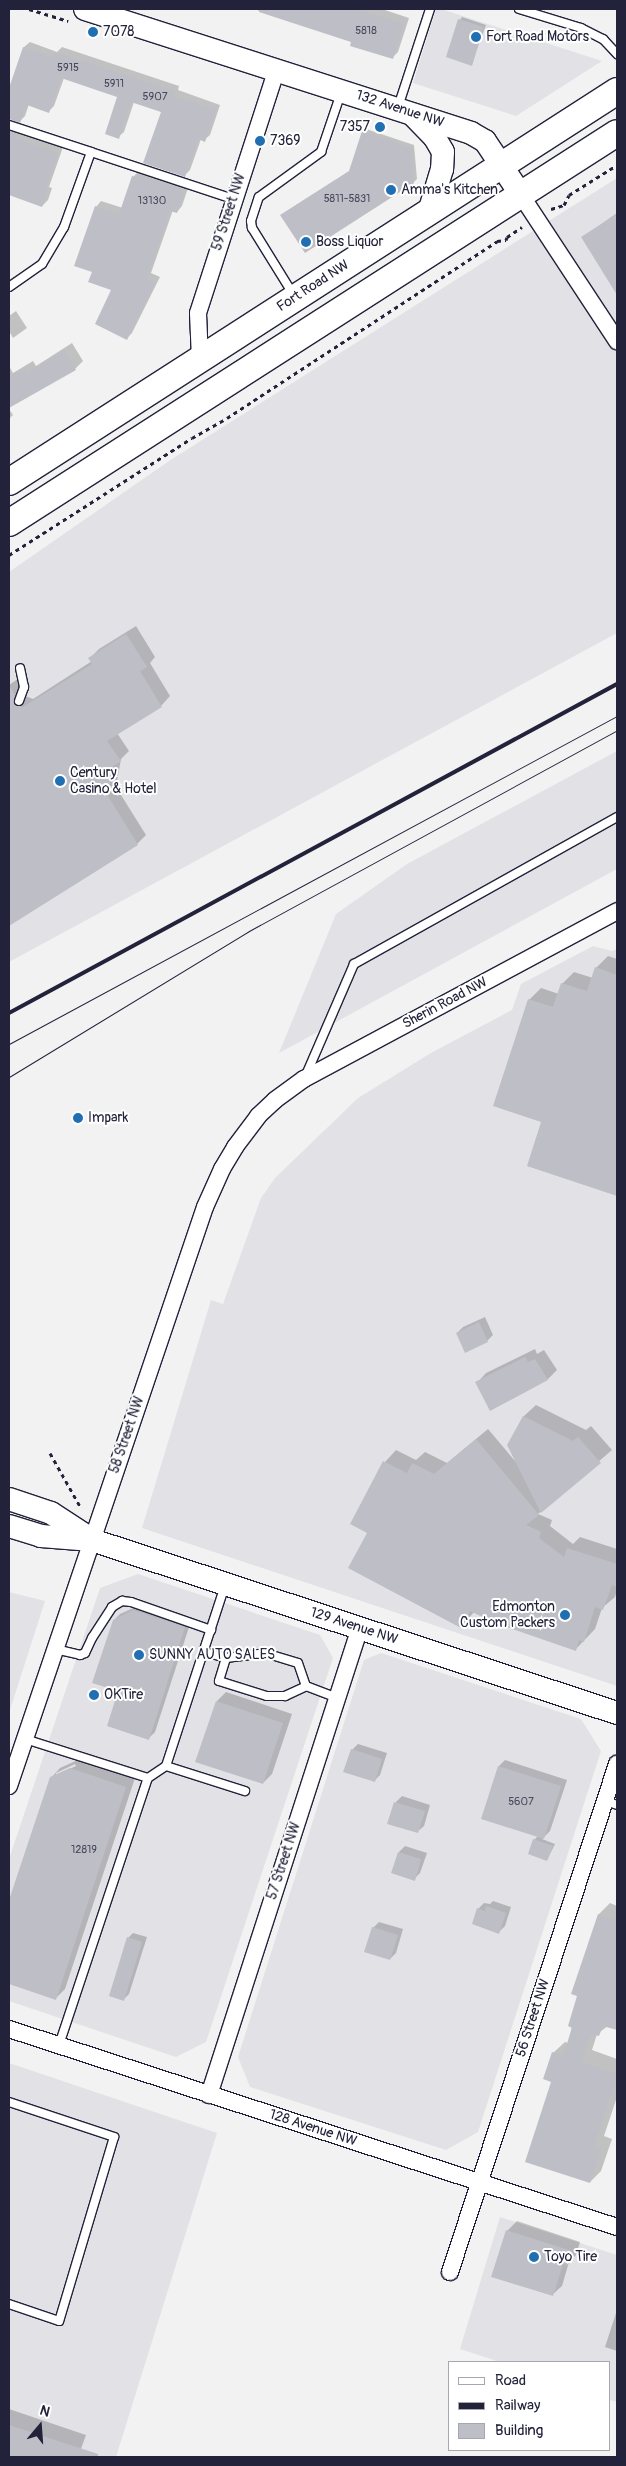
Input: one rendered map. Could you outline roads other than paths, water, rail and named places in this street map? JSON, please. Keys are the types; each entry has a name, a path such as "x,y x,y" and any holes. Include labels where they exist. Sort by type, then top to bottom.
{"main road":[{"name":"Fort Road NW","path":"9,482 617,91"},
{"path":"9,523 617,133"}],"street":[{"name":"132 Avenue NW","path":"85,9 404,110 478,136 486,141 617,341"},
{"name":"59 Street NW","path":"200,359 198,313 233,199 277,69"},
{"path":"404,110 436,138 443,152 442,169 429,212"},
{"name":"Sherin Road NW","path":"275,1100 304,1079 617,911"},
{"name":"58 Street NW","path":"9,1786 20,1747 214,1186 235,1147 258,1116 275,1100"},
{"name":"129 Avenue NW","path":"9,1499 51,1513 92,1540"},
{"name":"129 Avenue NW","path":"9,1526 41,1536 92,1540 617,1713"},
{"name":"57 Street NW","path":"209,2095 360,1628"},
{"name":"56 Street NW","path":"450,2272 479,2182 611,1803 617,1764"},
{"name":"128 Avenue NW","path":"9,2029 617,2227"}],"lane":[{"path":"404,110 430,9"},
{"path":"519,9 581,28 603,39 617,54"},
{"path":"296,297 252,228 251,221 259,197 321,152 342,90"},
{"path":"9,125 233,199"},
{"path":"9,287 42,264 64,227 91,152"},
{"path":"19,701 24,687 20,668"},
{"path":"304,1079 354,964 617,817"},
{"path":"59,2046 148,1778 166,1766 226,1584"},
{"path":"55,1649 80,1655 85,1653 92,1638 112,1607 122,1600 211,1630"},
{"path":"204,1652 226,1658 265,1652 298,1663 306,1686"},
{"path":"226,1658 219,1681 267,1696 285,1696 306,1686 337,1698"},
{"path":"20,1747 148,1778"},
{"path":"166,1766 245,1791"},
{"path":"9,2102 114,2137 60,2321 9,2304"}],"tram line":[{"path":"9,1044 617,716"},
{"path":"9,1077 249,931 617,730"}],"railway":[{"path":"9,1013 617,684"}],"place":[{"name":"7078","path":"93,32"},
{"name":"Fort Road Motors","path":"476,37"},
{"name":"7357","path":"380,127"},
{"name":"7369","path":"260,141"},
{"name":"Amma's Kitchen","path":"391,190"},
{"name":"Boss Liquor","path":"306,242"},
{"name":"Century Casino & Hotel","path":"60,781"},
{"name":"Impark","path":"78,1118"},
{"name":"Edmonton Custom Packers","path":"565,1615"},
{"name":"SUNNY AUTO SALES","path":"139,1655"},
{"name":"OKTire","path":"94,1695"},
{"name":"Toyo Tire","path":"534,2257"}]}
